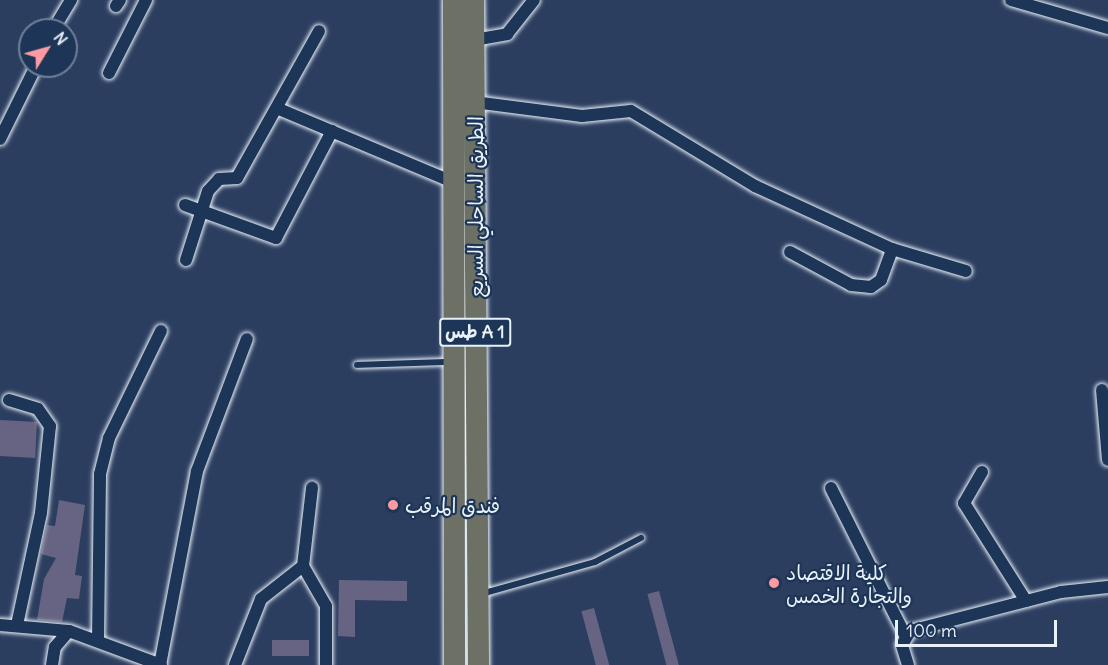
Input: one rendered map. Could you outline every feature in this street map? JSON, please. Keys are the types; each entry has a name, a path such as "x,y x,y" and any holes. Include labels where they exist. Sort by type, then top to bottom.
{"highway":[{"name":"الطريق الساحلي السريع","path":"453,0 454,665"},
{"name":"الطريق الساحلي السريع","path":"473,0 478,665"}],"street":[{"path":"60,18 71,0"},
{"path":"109,73 146,0"},
{"path":"474,40 507,34 534,0"},
{"path":"1011,0 1108,28"},
{"path":"186,260 213,184 237,178 279,109 319,31"},
{"path":"0,140 30,78"},
{"path":"474,102 582,116 632,111 755,186 892,249 966,271"},
{"path":"279,109 453,182"},
{"path":"185,205 276,238 332,131"},
{"path":"790,252 851,285 871,287 881,280 892,249"},
{"path":"99,641 100,474 109,438 161,331"},
{"path":"0,626 16,625 69,631 160,665 197,471 247,339"},
{"path":"1102,390 1108,460"},
{"path":"9,400 39,409 50,426 41,513 16,625"},
{"path":"982,472 964,503 1026,601"},
{"path":"312,488 303,566 326,606 326,665"},
{"path":"831,488 905,635 908,665"},
{"path":"235,665 261,599 303,566"},
{"path":"905,635 1026,601 1108,587"},
{"path":"52,665 55,646 69,631"}],"lane":[{"path":"357,365 453,362"},
{"path":"477,595 596,562 641,538"}],"building":[{"path":"0,420 37,422 35,458 0,456"},
{"path":"59,500 85,505 75,575 82,576 79,599 67,598 62,622 37,620 44,579 56,558 41,554 47,525 55,526"},
{"path":"339,580 407,581 407,601 355,600 355,637 338,636"},
{"path":"659,591 679,665 666,665 647,594"},
{"path":"594,608 609,665 596,665 581,611"},
{"path":"272,640 309,640 309,656 272,656"}],"place":[{"name":"فندق المرقب","path":"393,505"},
{"name":"كلية الاقتصاد والتجارة الخمس","path":"774,583"}]}
